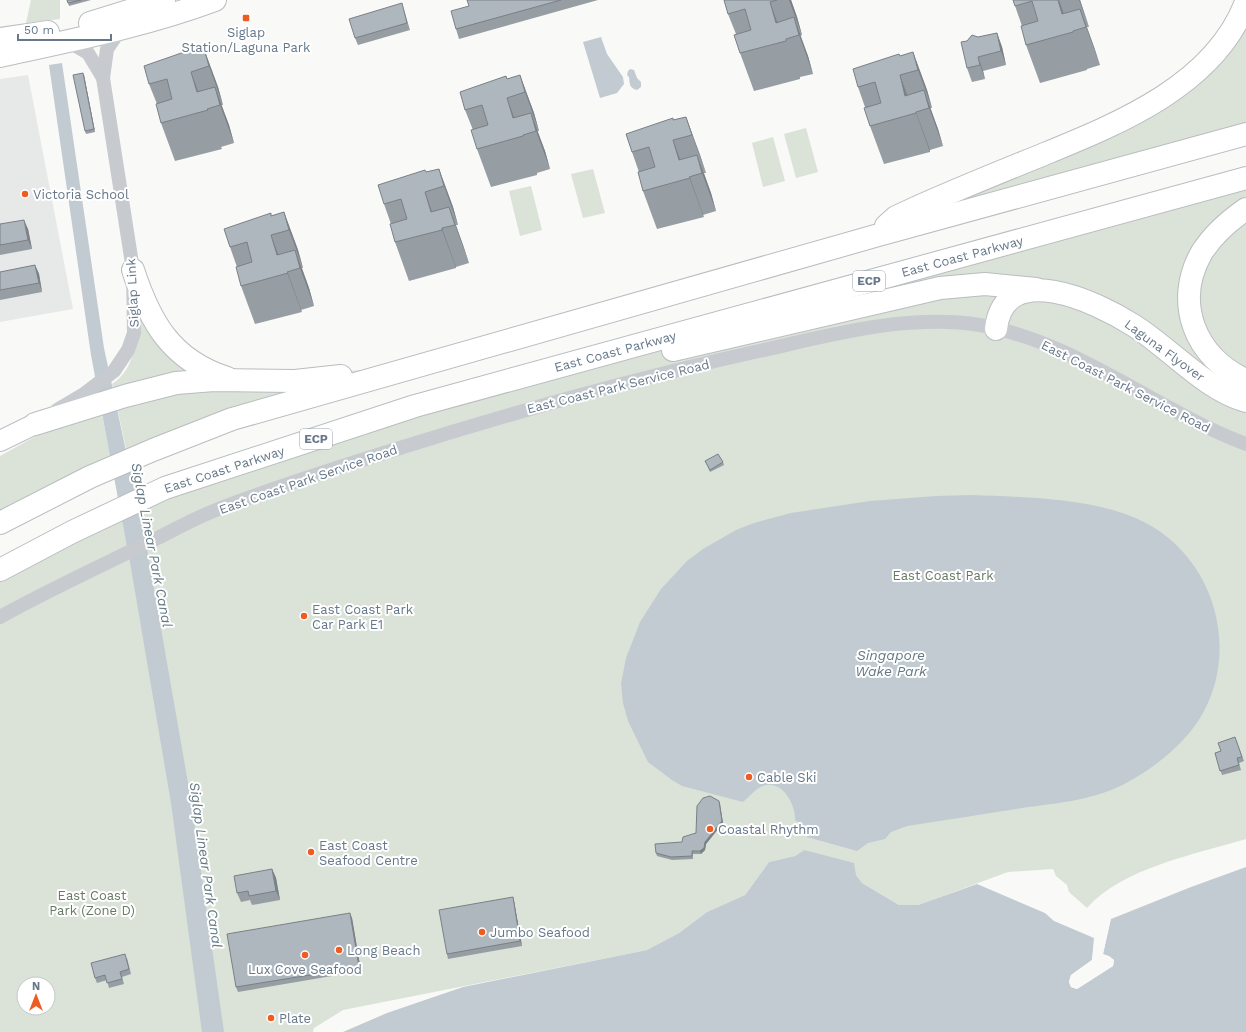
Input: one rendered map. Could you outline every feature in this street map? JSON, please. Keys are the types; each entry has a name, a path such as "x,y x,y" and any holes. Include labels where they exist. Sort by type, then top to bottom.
{"main road":[{"path":"0,39 68,28 164,0"},
{"path":"0,56 120,30 162,19 215,0"},
{"path":"875,236 896,217 1108,127 1151,104 1194,72 1217,50 1236,24 1246,2"},
{"path":"0,523 124,462 232,418 875,236 1246,134"},
{"name":"East Coast Parkway","path":"0,570 116,510 165,488 408,408 1246,178"},
{"path":"1246,209 1219,231 1203,252 1193,274 1190,294 1193,325 1201,343 1219,364 1246,380"},
{"path":"133,270 142,297 164,338 182,355 197,364 216,374 238,381"},
{"name":"Laguna Flyover","path":"493,384 611,364 940,288 986,284 1036,289 1084,302 1123,319 1145,333 1216,388 1246,401"},
{"path":"996,329 998,314 1007,300 1019,293 1036,289"},
{"path":"35,424 88,400 125,396 182,382 214,380 295,381 400,370"}],"street":[{"name":"Siglap Link","path":"88,400 114,371 128,350 134,333 133,270 103,78 108,49 120,30"},
{"name":"Siglap Link","path":"67,41 88,53 103,78"},
{"name":"East Coast Park Service Road","path":"0,617 47,591 218,509 347,464 487,420 659,373 812,340 899,324 943,322 996,329 1026,337 1067,354 1206,426 1246,444"},
{"path":"0,441 35,424"}],"shaded area":[{"name":"Victoria School","path":"28,75 73,309 0,322 0,79"}],"green space":[{"path":"31,0 60,0 60,19 26,23"},
{"path":"1246,2 1246,134 896,218 1165,95"},
{"path":"806,128 818,172 796,178 784,134"},
{"path":"773,137 785,181 763,187 752,143"},
{"path":"593,169 605,213 583,218 571,174"},
{"name":"East Coast Park","path":"1246,178 1246,839 1161,864 1140,873 1120,882 1102,894 1087,908 1069,892 1067,885 1056,876 1053,869 1008,872 918,905 899,905 862,883 856,875 804,850 795,856 769,862 745,895 707,912 679,933 647,950 343,1010 314,1028 313,1032 0,1032 0,571 165,488"},
{"path":"531,186 542,230 520,236 509,191"},
{"path":"154,308 200,362 260,378 400,367 129,462 112,384 120,378 130,362 135,343 139,314"},
{"path":"98,394 113,470 0,527 0,456 38,435"}],"water":[{"path":"601,37 607,54 623,77 624,84 617,93 600,98 583,42"},
{"path":"62,63 104,348 148,554 191,800 224,1032 202,1032 171,803 130,562 91,355 49,65"},
{"path":"630,69 634,70 637,78 641,82 641,87 637,90 630,85 629,77 627,75"},
{"name":"Singapore Wake Park","path":"972,495 1060,500 1105,508 1144,522 1168,538 1188,557 1203,580 1213,606 1219,632 1219,660 1214,687 1203,713 1189,734 1160,761 1150,769 1128,782 1090,797 907,826 891,832 885,839 868,843 857,851 807,837 802,825 795,820 795,814 790,801 782,790 776,786 770,785 760,787 743,802 682,786 648,762 628,721 623,703 621,684 626,658 640,622 661,589 687,561 703,549 736,530 754,523 791,513 870,501"},
{"path":"804,850 854,863 856,875 862,883 899,905 918,905 977,884 1045,913 1054,921 1094,938 1092,960 1071,975 1069,982 1071,987 1077,989 1113,966 1114,960 1103,954 1111,919 1246,867 1246,1032 343,1032 387,1013 463,987 647,950 679,933 707,912 745,895 769,862 795,856"}],"pier":[{"path":"1111,917 1103,954 1114,960 1113,966 1077,989 1071,987 1069,982 1071,975 1092,960 1095,936 1094,961 1073,977 1071,982 1072,986 1077,987 1111,965 1112,961 1101,954 1109,919"}],"building":[{"path":"67,0 81,0 68,3"},
{"path":"467,0 561,0 456,29 451,11 469,6"},
{"path":"724,0 777,0 770,2 776,23 794,17 799,35 786,39 786,41 740,53 734,35 751,30 745,9 728,14"},
{"path":"1013,0 1058,0 1062,14 1080,9 1086,27 1026,45 1021,26 1038,21 1032,1 1015,6"},
{"path":"402,3 407,23 355,38 349,19"},
{"path":"997,33 1001,51 978,57 980,65 967,68 961,42 967,41 972,35 978,37"},
{"path":"204,49 209,66 191,72 197,92 215,87 220,105 207,109 208,110 161,123 156,104 172,99 167,79 149,84 144,66 190,50 191,52"},
{"path":"913,52 918,70 900,75 905,96 924,90 929,108 870,126 864,108 881,103 875,82 858,87 853,69 899,54 900,56"},
{"path":"83,73 94,129 85,131 73,75"},
{"path":"520,75 525,92 507,98 513,118 531,113 536,131 477,149 471,130 488,125 482,105 465,110 460,92 506,76 507,79"},
{"path":"686,117 692,135 673,140 679,160 697,155 702,173 689,177 690,178 643,191 638,172 655,167 649,147 632,152 626,134 673,118 673,120"},
{"path":"439,169 444,186 425,192 431,212 449,207 455,225 442,228 442,230 395,242 390,224 407,219 401,199 384,204 378,185 425,170 426,172"},
{"path":"284,212 289,230 271,235 277,255 295,250 300,268 287,272 288,273 241,286 236,267 252,262 247,242 230,247 224,229 271,213 271,216"},
{"path":"24,220 28,240 0,245 0,224"},
{"path":"35,265 39,283 0,290 0,272"},
{"path":"718,454 723,462 710,470 705,461"},
{"path":"1235,737 1242,757 1237,758 1239,765 1220,771 1215,753 1221,751 1218,743"},
{"path":"710,796 719,801 722,821 705,842 704,848 700,851 692,851 692,856 671,857 656,853 655,844 682,842 683,837 696,833 697,806 703,798"},
{"path":"272,869 276,891 249,896 248,891 237,893 234,876"},
{"path":"513,897 520,941 447,954 439,910"},
{"path":"350,913 359,967 236,987 227,934"},
{"path":"125,954 129,969 120,972 122,979 107,983 105,975 95,978 91,963"}],"place":[{"name":"Siglap Station/Laguna Park","path":"246,18"},
{"name":"Victoria School","path":"25,194"},
{"name":"East Coast Park Car Park E1","path":"304,616"},
{"name":"Cable Ski","path":"749,777"},
{"name":"Coastal Rhythm","path":"710,829"},
{"name":"East Coast Seafood Centre","path":"311,852"},
{"name":"Jumbo Seafood","path":"482,932"},
{"name":"Long Beach","path":"339,950"},
{"name":"Lux Cove Seafood","path":"305,955"},
{"name":"Plate","path":"271,1018"}],"water label":[{"name":"Siglap Linear Park Canal","path":"152,545"},
{"name":"Siglap Linear Park Canal","path":"206,865"}],"park label":[{"name":"East Coast Park (Zone D)","path":"92,902"}]}
